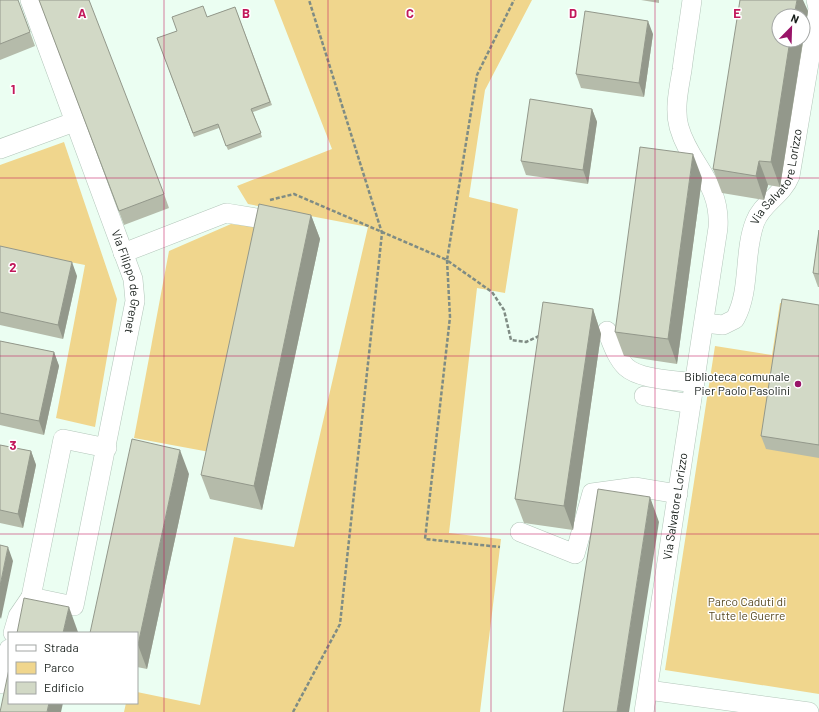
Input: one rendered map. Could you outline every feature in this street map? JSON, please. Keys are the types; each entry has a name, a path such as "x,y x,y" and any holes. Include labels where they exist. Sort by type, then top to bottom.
{"street":[{"name":"Via Filippo de Grenet","path":"30,0 133,279 135,301 107,448 74,606 30,597"},
{"name":"Via Salvatore Lorizzo","path":"644,712 718,228 718,204 710,186 686,145 677,119 679,89 692,0"},
{"name":"Via Salvatore Lorizzo","path":"704,323 723,325 735,319 741,303 752,233 756,220 767,204 784,189 790,176 816,22 818,8 816,0"},
{"path":"0,149 74,122"},
{"path":"123,253 226,213 302,226"},
{"path":"607,331 617,355 630,370 646,376 695,383"},
{"path":"644,396 691,404"},
{"path":"13,632 18,616 30,597 63,439 107,448"},
{"path":"520,532 575,554 592,493 636,487 678,494"},
{"path":"0,684 8,653"},
{"path":"648,690 809,712"}],"path":[{"path":"293,712 340,624 382,233 309,0"},
{"path":"500,547 425,539 450,317 447,260 476,75 514,0"},
{"path":"264,202 294,194 447,260 492,292 504,310 511,340 526,342 539,337 542,332"}],"green space":[{"path":"274,0 532,0 485,90 469,197 518,209 505,293 477,288 449,533 501,539 480,712 124,712 126,704 138,704 138,692 200,705 234,537 294,547 368,227 248,204 237,186 332,149"},
{"path":"64,142 117,299 95,427 56,418 85,265 0,248 0,165"},
{"path":"231,224 264,228 215,453 134,438 169,251"},
{"name":"Parco Caduti di Tutte le Guerre","path":"780,303 819,309 819,694 665,670 715,346 772,355"}],"building":[{"path":"0,0 18,0 30,32 0,44"},
{"path":"39,0 89,0 164,194 119,211"},
{"path":"740,0 797,0 796,8 771,8 771,48 789,48 771,162 759,161 756,176 713,169"},
{"path":"203,6 207,17 235,7 270,102 251,109 261,133 226,146 218,124 193,133 157,38 177,31 172,17"},
{"path":"585,11 648,21 639,83 576,74"},
{"path":"530,99 592,109 583,170 521,161"},
{"path":"640,147 693,154 668,339 615,332"},
{"path":"259,204 311,215 254,486 201,475"},
{"path":"819,230 819,274 813,273"},
{"path":"0,246 72,262 58,325 0,312"},
{"name":"Biblioteca comunale Pier Paolo Pasolini","path":"782,299 819,305 819,445 761,436"},
{"path":"543,302 593,309 564,506 515,499"},
{"path":"0,341 54,352 39,421 0,413"},
{"path":"132,439 180,450 138,645 138,632 90,632"},
{"path":"0,445 31,451 18,514 0,510"},
{"path":"598,489 650,497 617,712 563,712"},
{"path":"0,545 8,547 0,586"},
{"path":"24,598 69,607 63,632 17,632"},
{"path":"8,674 8,704 49,704 47,712 0,712"}],"place":[{"name":"Biblioteca comunale Pier Paolo Pasolini","path":"798,384"}]}
